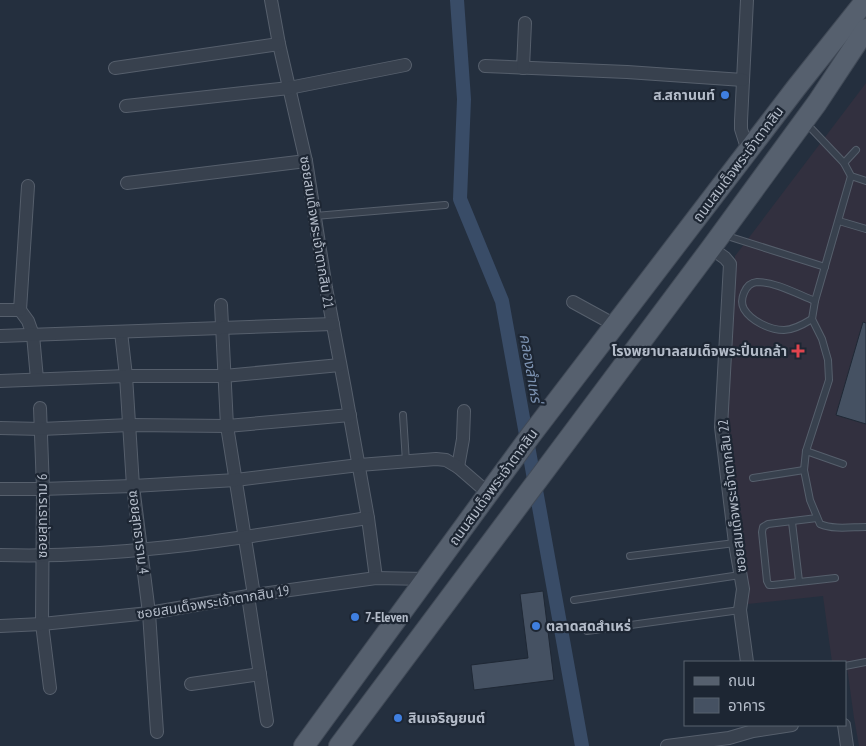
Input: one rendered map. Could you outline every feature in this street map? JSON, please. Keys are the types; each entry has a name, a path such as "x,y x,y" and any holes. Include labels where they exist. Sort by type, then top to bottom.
{"main road":[{"name":"ถนนสมเด็จพระเจ้าตากสิน","path":"796,88 850,0"},
{"name":"ถนนสมเด็จพระเจ้าตากสิน","path":"304,746 531,435 796,88 866,0"},
{"name":"ถนนสมเด็จพระเจ้าตากสิน","path":"339,746 716,241 817,103 866,29"},
{"name":"ถนนสมเด็จพระเจ้าตากสิน","path":"817,103 866,47"}],"street":[{"name":"ซอยสมเด็จพระเจ้าตากสิน 21","path":"271,0 279,44 306,161 326,288 368,518 376,578"},
{"path":"747,0 741,121 748,151"},
{"path":"523,68 525,23"},
{"path":"115,68 279,44"},
{"path":"126,106 289,88 405,65"},
{"path":"485,66 627,72 743,80"},
{"path":"127,184 306,161"},
{"path":"28,186 20,310 28,321 33,335 37,379"},
{"name":"ซอยสมเด็จพระเจ้าตากสิน 22","path":"716,241 730,264 721,427 735,543 743,589 740,610 747,661"},
{"path":"573,302 615,325"},
{"path":"221,305 227,426 245,538 267,721"},
{"path":"0,310 20,310"},
{"path":"0,336 333,324"},
{"name":"ซอยสุทธาราม 4","path":"121,332 130,425 133,486 149,612 157,732"},
{"path":"0,381 126,376 224,376 340,366"},
{"name":"ซอยสุทธาราม 6","path":"40,408 43,489 41,556 42,624 50,688"},
{"path":"458,467 463,440 464,411"},
{"path":"0,428 41,429 130,425 227,426 350,414"},
{"path":"0,489 133,486 236,480 359,465 436,459 446,460 458,467 488,493"},
{"path":"0,555 41,556 142,550 245,538 368,518"},
{"name":"ซอยสมเด็จพระเจ้าตากสิน 19","path":"0,626 42,624 149,612 376,578 426,579"},
{"path":"191,684 260,674"},
{"path":"667,746 729,738 753,728 779,726"},
{"path":"844,726 847,746"}],"lane":[{"path":"804,121 844,163 851,176 815,301 812,319 822,339 828,360 829,380 806,451 804,470 810,500 820,524 836,528 866,527"},
{"path":"844,163 856,150"},
{"path":"851,176 866,181"},
{"path":"315,216 445,205"},
{"path":"839,221 866,229"},
{"path":"716,241 825,267"},
{"path":"812,319 791,329 782,330 764,325 749,316 745,311 743,305 744,292 748,285 754,282 773,285 815,301"},
{"path":"403,415 406,462"},
{"path":"806,451 843,464"},
{"path":"753,478 804,470"},
{"path":"817,518 768,524 763,527 767,581 769,585 773,585 835,578"},
{"path":"792,522 799,581"},
{"path":"630,556 735,543"},
{"path":"574,600 740,575"},
{"path":"587,631 740,610"},
{"path":"846,666 866,662"}],"shaded area":[{"name":"โรงพยาบาลสมเด็จพระปิ่นเกล้า","path":"866,83 866,746 859,746 846,660 832,661 823,596 748,604 727,431 735,256"}],"building":[{"path":"863,322 866,323 866,424 836,415"},
{"name":"ตลาดสดสำเหร่","path":"543,591 554,680 474,690 471,665 528,658 520,594"}],"waterway":[{"name":"คลองสำเหร่","path":"457,0 464,99 460,199 502,301 582,746"}],"place":[{"name":"ส.สถานนท์","path":"725,95"},
{"name":"โรงพยาบาลสมเด็จพระปิ่นเกล้า","path":"798,351"},
{"name":"7-Eleven","path":"355,617"},
{"name":"ตลาดสดสำเหร่","path":"536,626"},
{"name":"สินเจริญยนต์","path":"398,718"}]}
